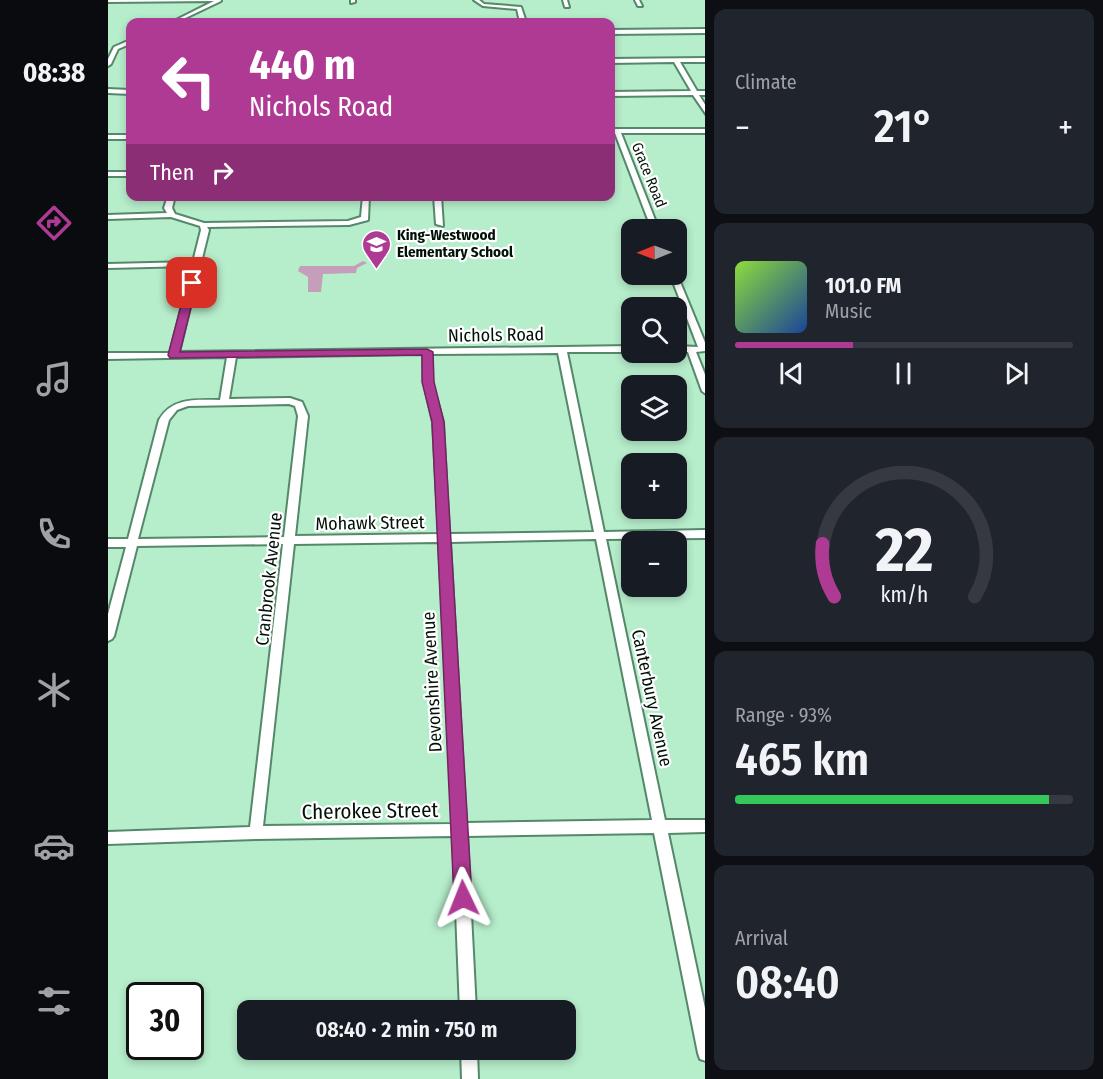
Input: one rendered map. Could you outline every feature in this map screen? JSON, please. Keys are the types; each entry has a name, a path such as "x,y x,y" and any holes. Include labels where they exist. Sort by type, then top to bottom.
{"street":[{"path":"108,1 217,0"},
{"path":"183,18 222,0"},
{"path":"478,2 517,7 522,18"},
{"path":"615,32 705,31"},
{"path":"108,49 126,44"},
{"path":"108,64 116,48"},
{"path":"676,60 705,112"},
{"path":"615,61 705,60"},
{"path":"108,91 126,92"},
{"path":"615,94 705,93"},
{"path":"615,131 705,130"},
{"name":"Grace Road","path":"615,133 651,219"},
{"path":"108,137 126,137"},
{"path":"108,174 126,174"},
{"path":"171,201 168,211 172,215"},
{"path":"108,217 172,215 203,225 358,221 366,215 366,201"},
{"path":"438,201 440,224"},
{"path":"174,355 205,230 203,225"},
{"path":"108,266 197,264"},
{"path":"678,285 704,349 687,349"},
{"path":"691,349 705,391"},
{"name":"Canterbury Avenue","path":"562,350 705,1053"},
{"name":"Nichols Road","path":"108,356 621,350"},
{"name":"Devonshire Avenue","path":"427,352 428,382 438,422 468,1000"},
{"path":"108,636 166,415 181,404 224,402 232,354"},
{"name":"Cranbrook Avenue","path":"224,402 290,401 301,407 303,416 256,833"},
{"name":"Mohawk Street","path":"108,543 705,534"},
{"name":"Cherokee Street","path":"108,838 256,833 705,826"},
{"path":"469,1060 470,1079"}],"shaded area":[{"path":"363,261 367,263 357,268 356,273 323,274 321,292 308,292 308,277 298,271 300,266 354,266"}],"place":[{"name":"King-Westwood Elementary School","path":"376,270"}],"route":[{"path":"192,283 174,355 427,352 428,382 438,422 463,898"}]}
